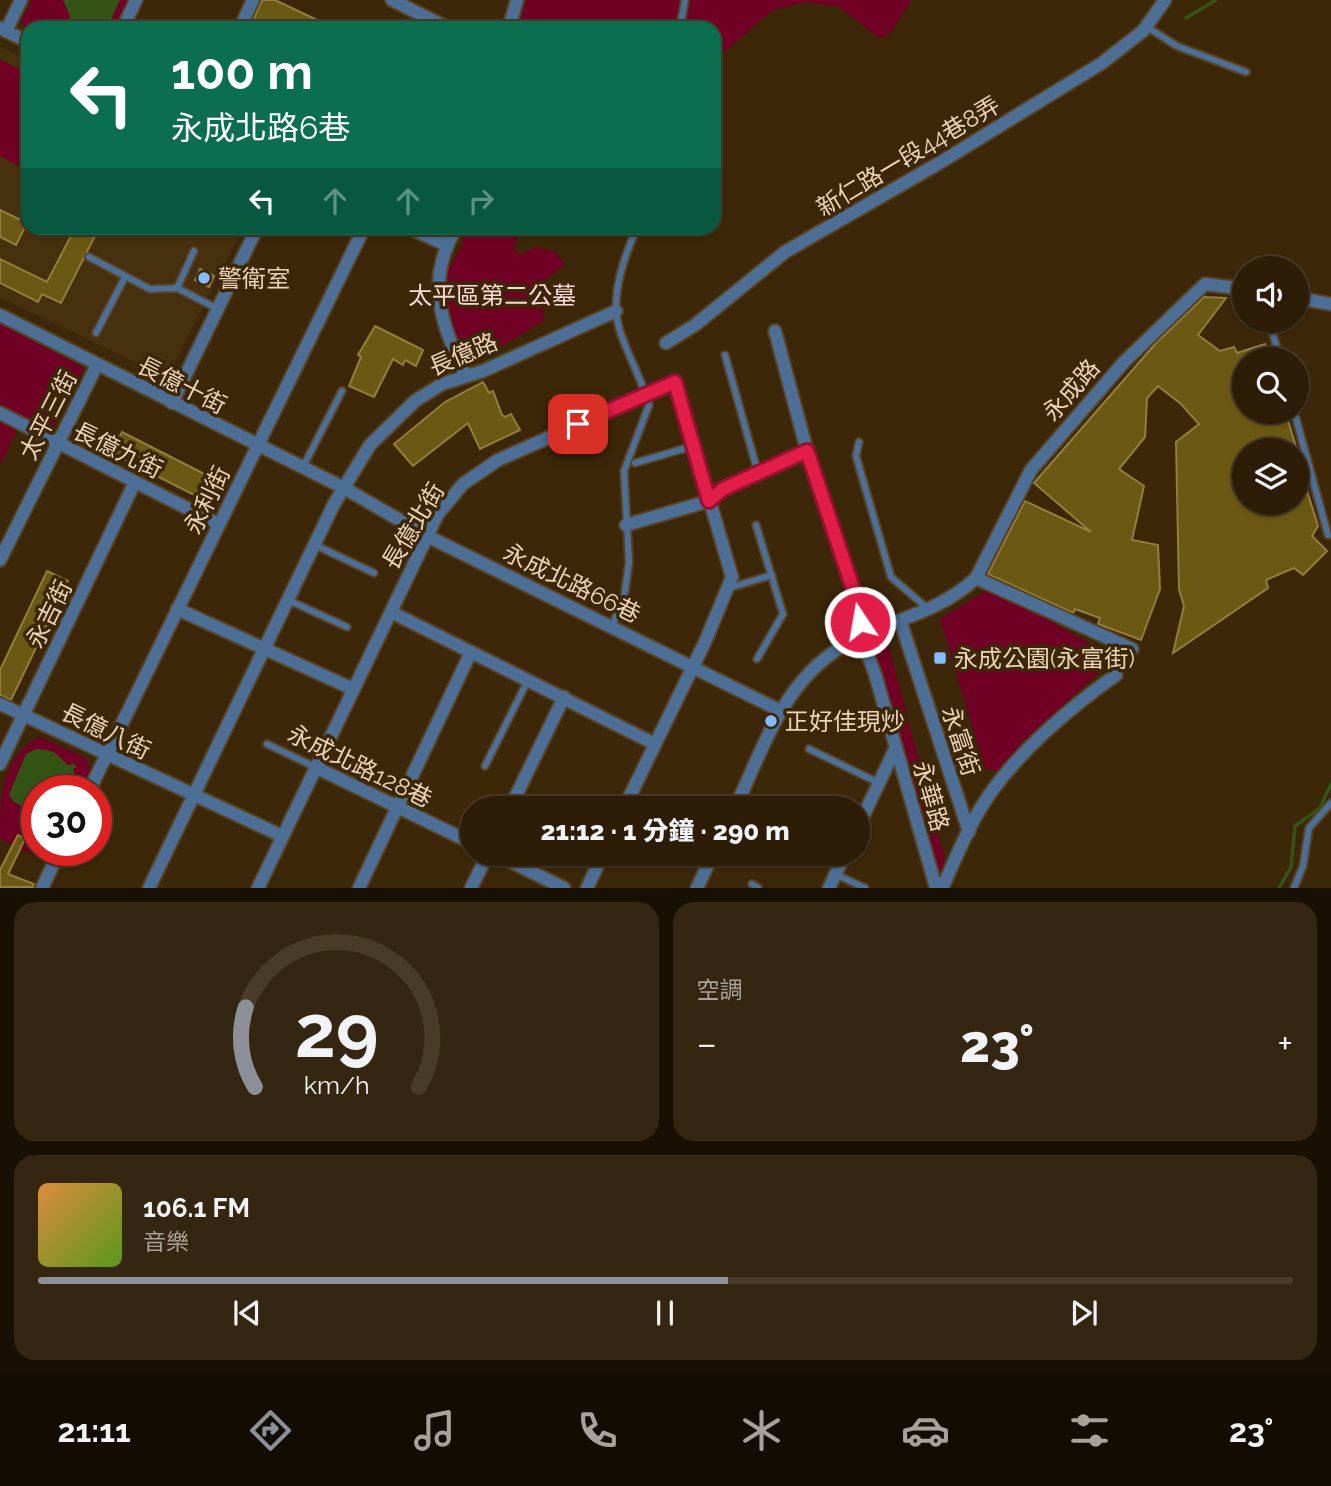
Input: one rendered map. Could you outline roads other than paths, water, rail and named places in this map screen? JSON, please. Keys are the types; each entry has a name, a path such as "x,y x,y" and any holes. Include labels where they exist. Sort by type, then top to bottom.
{"street":[{"path":"20,0 3,29 21,38"},
{"path":"126,21 136,0"},
{"path":"243,21 253,0"},
{"path":"391,0 434,21"},
{"path":"511,21 516,0"},
{"name":"新仁路一段44巷8弄","path":"666,343 695,325 785,252 1087,72 1147,27 1165,0"},
{"path":"173,402 254,235"},
{"name":"永利街","path":"97,775 361,235"},
{"path":"425,235 446,245"},
{"path":"452,235 446,245 439,278 439,310 444,330 465,375"},
{"name":"永成路","path":"741,796 781,711 812,668 861,637 929,610 976,578 1031,470 1092,396 1164,321 1205,284 1232,287"},
{"path":"1309,300 1331,304"},
{"name":"長億路","path":"149,887 334,505 346,489 355,465 397,416 442,384 482,370 617,311"},
{"name":"長億十街","path":"0,316 257,447 346,489"},
{"name":"永華路","path":"775,331 807,451 859,607 861,637 936,887"},
{"name":"太平三街","path":"0,559 97,365"},
{"name":"長億北街","path":"258,887 427,536 447,500 481,469 675,382 693,446"},
{"name":"長億九街","path":"0,413 218,524"},
{"path":"630,796 692,668 732,577 693,446"},
{"path":"626,525 709,501 723,489 807,451"},
{"name":"永吉街","path":"0,764 135,482"},
{"name":"永成北路66巷","path":"346,489 427,536 781,711"},
{"path":"976,578 1132,649"},
{"path":"177,609 353,689"},
{"path":"391,612 655,744"},
{"name":"永富街","path":"901,623 969,832"},
{"path":"359,887 471,652"},
{"name":"永富街","path":"942,887 987,799 1018,762 1069,712 1116,675"},
{"path":"516,796 564,697"},
{"name":"長億八街","path":"0,704 194,796"},
{"path":"870,802 895,747"},
{"name":"永成北路128巷","path":"315,767 460,837"},
{"path":"194,796 282,836"},
{"path":"42,887 52,866"},
{"path":"471,887 482,866"},
{"path":"520,866 564,887"},
{"path":"587,887 597,866"},
{"path":"697,887 707,866"},
{"path":"829,887 839,866"}],"lane":[{"path":"681,21 685,0"},
{"path":"1147,27 1177,46 1246,72"},
{"path":"612,626 626,590 629,562 624,471 649,405 619,327 617,311 624,257 634,235"},
{"path":"177,288 194,251"},
{"path":"89,257 150,289 177,288 218,309"},
{"path":"96,333 125,277"},
{"path":"725,355 758,473"},
{"path":"302,469 342,391"},
{"path":"1298,424 1328,536"},
{"path":"859,442 856,456 891,577 929,610"},
{"path":"635,463 693,446"},
{"path":"756,525 783,614 757,659"},
{"path":"315,545 373,573"},
{"path":"727,589 772,575"},
{"path":"288,600 347,627"},
{"path":"485,766 528,680"},
{"name":"永成北路128巷","path":"267,744 315,767"},
{"path":"809,749 879,783"},
{"path":"1294,887 1303,866 1309,828 1331,803"},
{"path":"835,874 865,887"}],"waterway":[{"path":"1186,18 1216,0"},
{"path":"1279,888 1291,867 1295,826 1320,808 1331,784"}],"place":[{"name":"警衛室","path":"204,278"},
{"name":"永成公園(永富街)","path":"940,658"},
{"name":"正好佳現炒","path":"771,721"}],"park label":[{"name":"太平區第二公墓","path":"492,295"}]}
